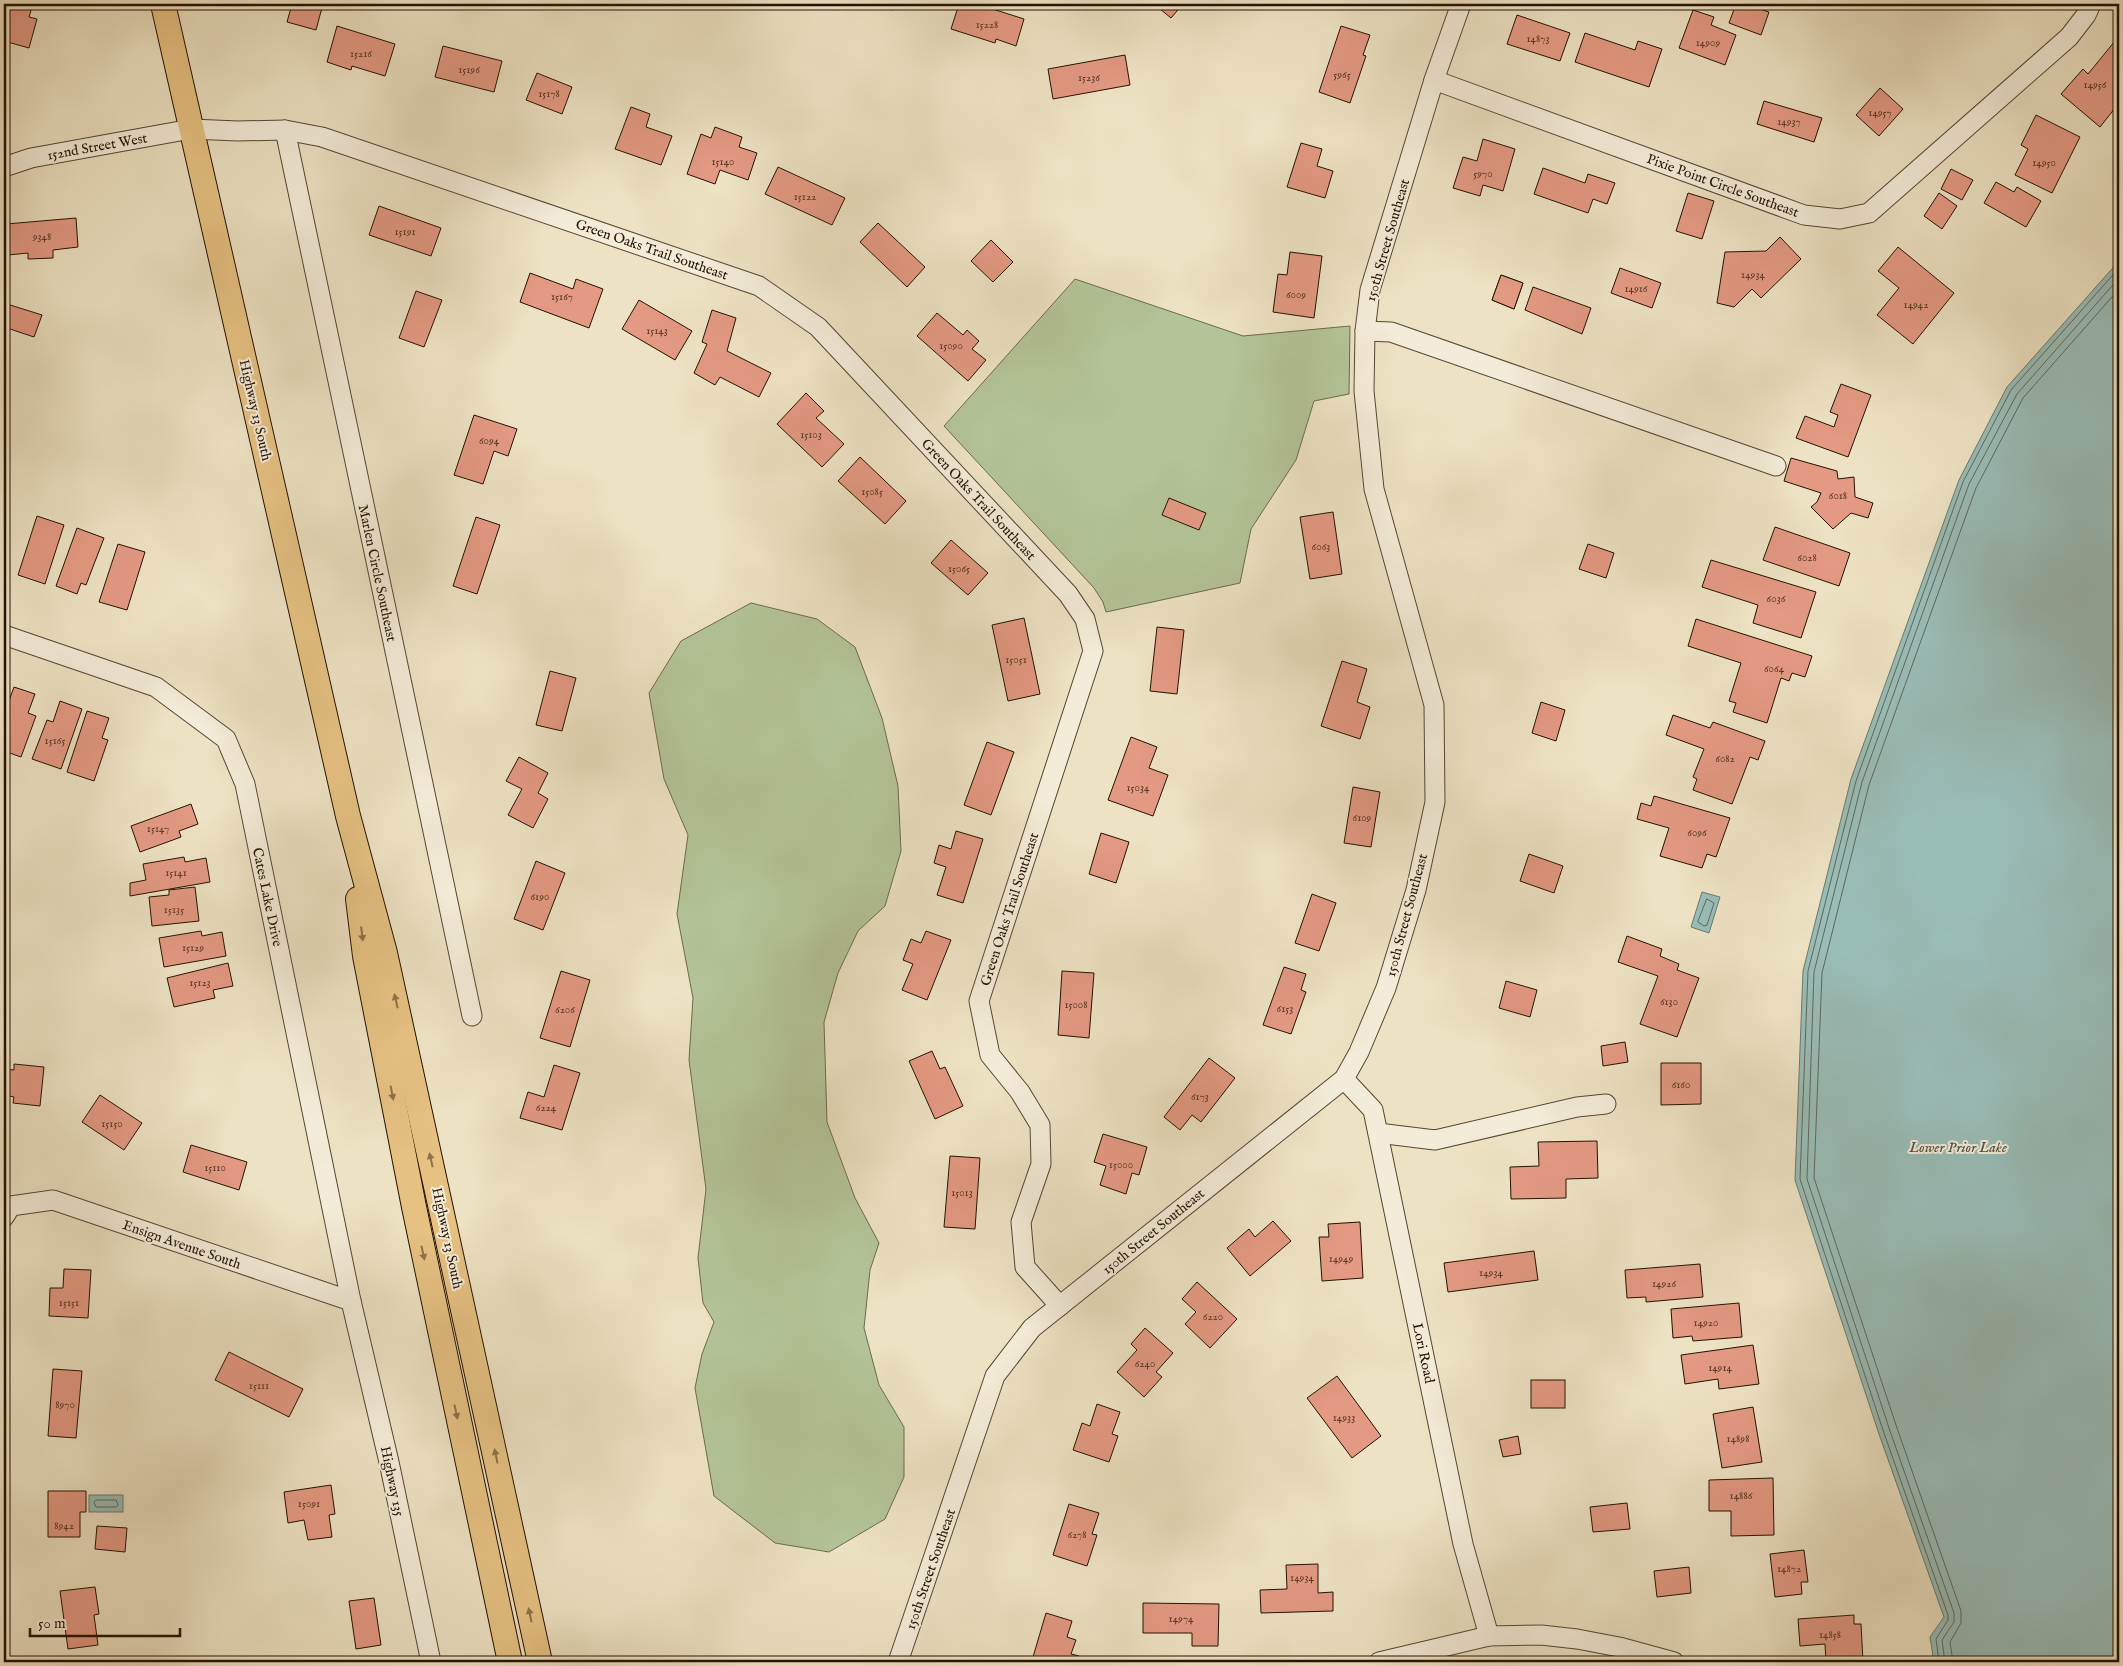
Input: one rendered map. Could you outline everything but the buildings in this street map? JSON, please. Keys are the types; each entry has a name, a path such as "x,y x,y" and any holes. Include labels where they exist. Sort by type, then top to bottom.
{"main road":[{"name":"Highway 13 South","path":"164,4 348,816 385,953 540,1662"},
{"name":"Highway 13 South","path":"348,816 365,956 457,1418 510,1662"}],"street":[{"name":"150th Street Southeast","path":"898,1662 995,1376 1032,1328 1344,1079 1359,1052 1386,988 1416,890 1435,802 1434,705 1374,489 1364,391 1365,331 1370,290 1434,80 1460,4"},
{"name":"Pixie Point Circle Southeast","path":"1434,80 1804,215 1840,219 1869,213 2069,37 2086,15 2091,4"},
{"name":"Green Oaks Trail Southeast","path":"191,129 285,130 322,137 759,286 818,327 1068,594 1085,619 1093,651 979,1001 990,1055 1020,1092 1040,1125 1041,1164 1021,1222 1025,1267 1060,1306"},
{"name":"152nd Street West","path":"4,167 32,158 191,129"},
{"name":"Marlen Circle Southeast","path":"285,130 472,1016"},
{"path":"1365,331 1392,332 1776,466"},
{"name":"Cates Lake Drive","path":"4,635 156,688 226,739 245,784 351,1301"},
{"name":"Lori Road","path":"1344,1079 1373,1110 1463,1544 1488,1636"},
{"path":"1378,1133 1435,1140 1577,1107 1606,1104"},
{"name":"Ensign Avenue South","path":"7,1211 53,1200 351,1301"},
{"name":"Highway 135","path":"351,1301 389,1462 431,1662"},
{"path":"1379,1662 1488,1636 1540,1636 1577,1639 1645,1653 1674,1662"}],"green space":[{"path":"1075,279 1243,336 1350,326 1349,394 1314,401 1296,460 1251,529 1240,583 1106,612 1103,602 1094,588 944,426"},
{"path":"751,603 817,619 855,647 882,718 898,786 901,851 885,906 858,931 838,973 824,1022 827,1122 855,1198 879,1243 870,1270 864,1328 879,1385 904,1427 904,1477 885,1519 829,1552 775,1543 714,1496 695,1388 702,1354 714,1322 703,1303 698,1258 706,1189 689,1060 693,998 677,914 688,835 664,779 649,693 681,641"}],"water":[{"name":"Lower Prior Lake","path":"2119,261 2119,1662 1934,1662 1930,1637 1944,1617 1879,1434 1795,1180 1803,971 1851,779 1959,480 2007,387"},
{"path":"1702,892 1720,897 1709,933 1691,927"},
{"path":"89,1495 123,1495 123,1512 89,1512"}]}
